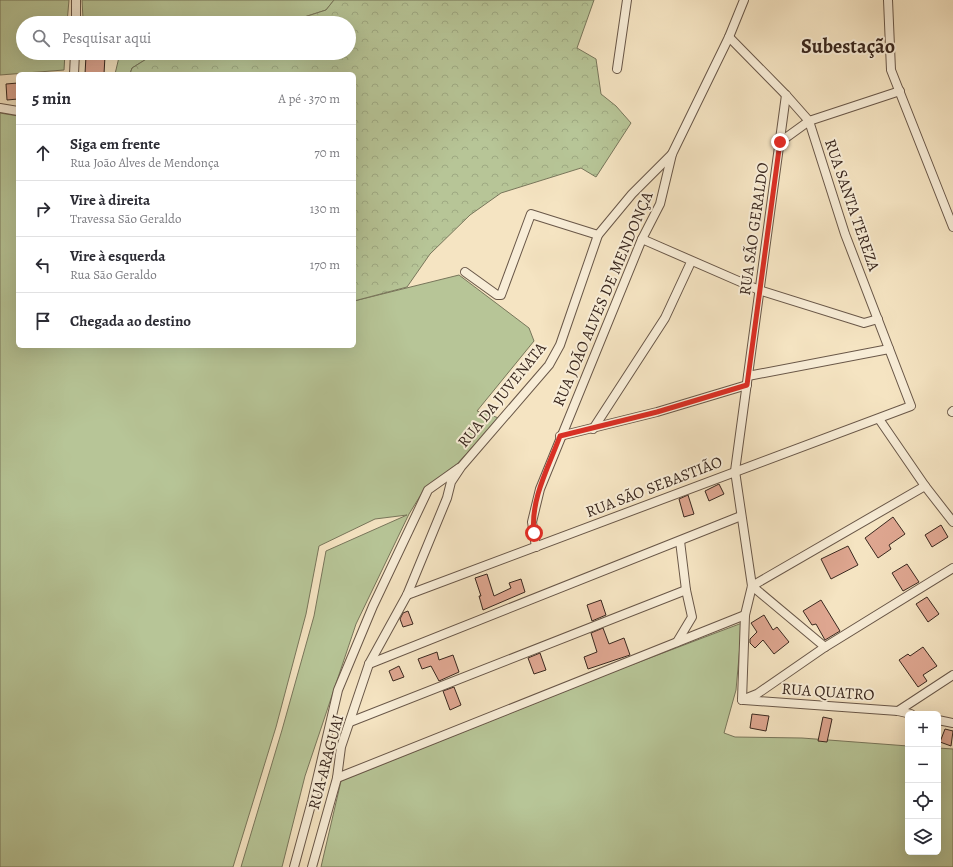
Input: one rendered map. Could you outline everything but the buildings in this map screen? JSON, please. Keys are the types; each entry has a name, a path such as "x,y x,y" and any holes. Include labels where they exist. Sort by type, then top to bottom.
{"street":[{"path":"76,0 76,16"},
{"path":"617,69 627,0"},
{"name":"RUA JOÃO ALVES DE MENDONÇA","path":"536,547 532,522 536,504 560,436 642,239 660,204 672,154 729,37 744,0"},
{"path":"888,0 891,70 953,227"},
{"name":"RUA SANTA TEREZA","path":"729,37 786,95 809,121 845,234 911,406"},
{"path":"74,72 75,60"},
{"path":"780,142 809,121 900,91"},
{"name":"RUA SÃO GERALDO","path":"742,700 745,615 752,586 735,471 786,95"},
{"path":"0,108 16,111"},
{"name":"RUA DA JUVENATA","path":"369,664 407,595 447,498 451,482 461,467 548,365 560,345 598,235 632,194 672,154"},
{"path":"465,272 497,295 501,295 531,214 598,235"},
{"path":"642,239 691,262 759,290 864,323 878,319"},
{"path":"594,429 665,318 691,262"},
{"path":"748,376 889,349"},
{"path":"560,436 594,429 747,385"},
{"name":"RUA SÃO SEBASTIÃO","path":"407,595 911,406"},
{"path":"879,419 925,486 953,522"},
{"path":"294,867 312,801 338,690 374,606 428,490 461,467"},
{"path":"825,647 752,586 925,486"},
{"path":"369,664 741,516"},
{"path":"677,642 692,617 686,590 680,541"},
{"path":"742,700 757,694 825,647 953,568"},
{"path":"350,722 686,590"},
{"path":"337,778 745,615"},
{"name":"RUA ARAGUAI","path":"312,867 337,778 341,747 369,664"},
{"path":"898,711 953,675"},
{"name":"RUA QUATRO","path":"742,700 905,713"},
{"path":"941,721 953,723"}],"green space":[{"path":"0,0 69,0 68,16 16,16 16,60 65,60 64,70 16,72 16,74 0,75"},
{"path":"82,0 334,0 326,10 307,16 83,16"},
{"path":"334,0 594,0 577,48 596,59 601,94 616,106 631,123 596,177 581,168 501,193 470,215 430,254 407,287 356,300 356,72 131,72 132,68 145,60 356,60 356,16 307,16 326,10"},
{"path":"118,60 145,60 132,68 131,72 115,72"},
{"path":"0,113 16,116 16,348 356,348 356,301 459,275 529,328 534,341 477,411 499,418 457,464 425,488 409,514 356,624 305,776 282,867 241,867 314,616 326,551 407,515 375,519 319,546 306,614 276,727 233,867 0,867"},
{"path":"742,623 736,690 724,733 735,737 802,738 905,746 905,855 941,855 941,748 953,749 953,867 321,867 341,781 618,670"}],"district":[{"name":"Subestação","path":"848,46"}],"route":[{"path":"534,533 532,522 536,504 560,436 594,429 657,412 747,385 780,142"}]}
